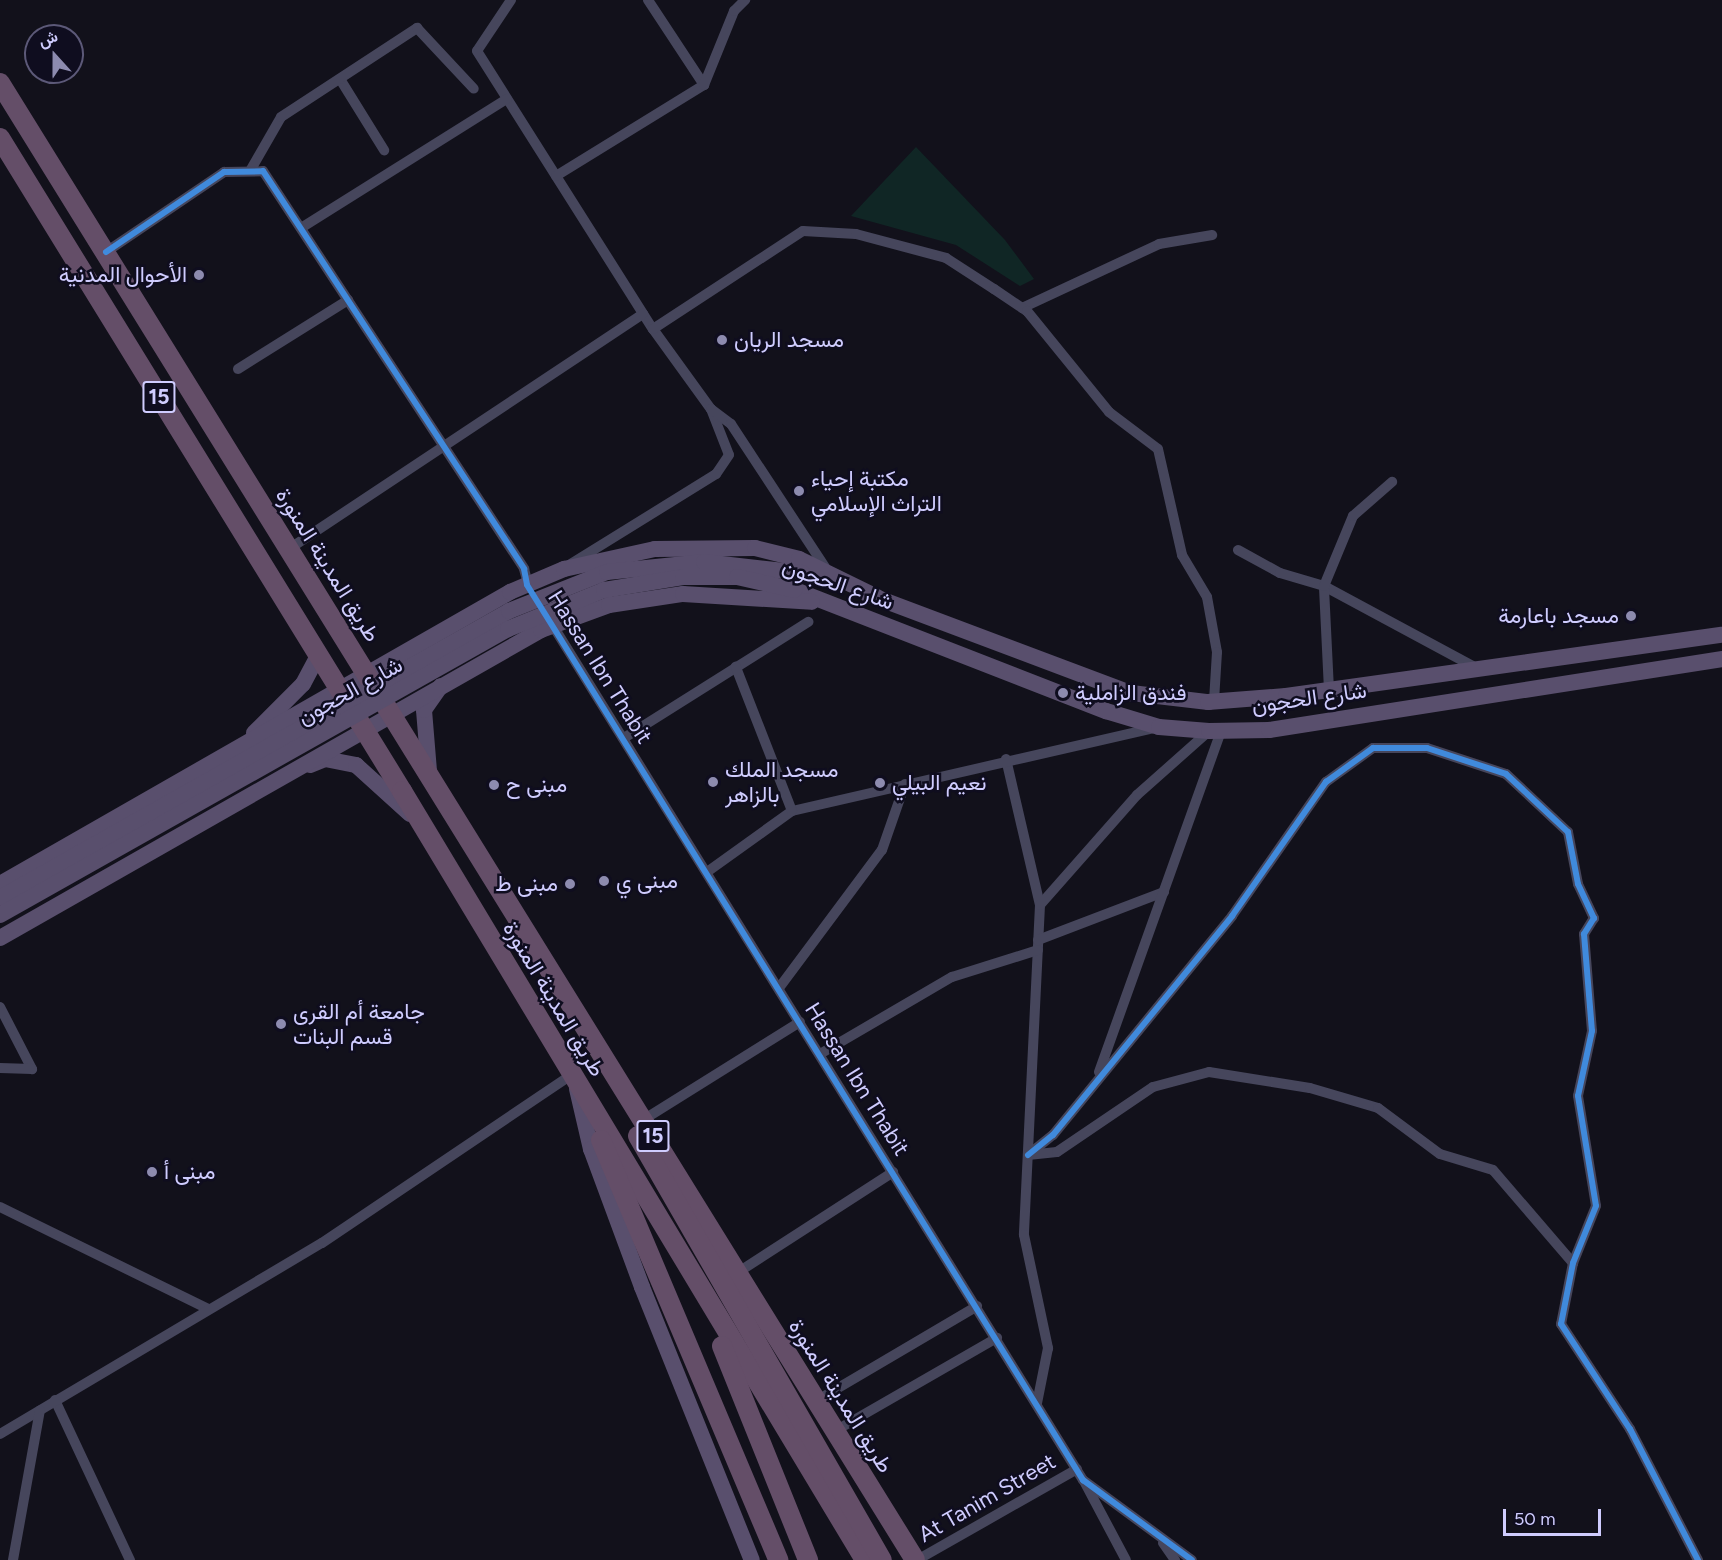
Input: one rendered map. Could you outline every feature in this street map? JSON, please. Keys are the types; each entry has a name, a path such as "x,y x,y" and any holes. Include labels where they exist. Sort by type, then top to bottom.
{"highway":[{"name":"طريق المدينة المنورة","path":"0,83 369,675 431,783 615,1073 916,1560"},
{"name":"طريق المدينة المنورة","path":"0,138 422,825 573,1082 598,1117"},
{"name":"طريق المدينة المنورة","path":"615,1073 624,1113 882,1560"},
{"path":"598,1117 602,1144 778,1560"},
{"path":"598,1117 620,1132 702,1299 808,1560"},
{"path":"598,1117 865,1560"}],"main road":[{"path":"0,884 527,585 564,569 655,549 755,548 830,574 877,597"},
{"name":"شارع الحجون","path":"0,898 509,611 607,572 704,562 802,573 877,597 1131,693 1214,702 1329,690 1722,635"},
{"name":"شارع الحجون","path":"0,915 508,629 604,590 683,577 737,577 795,590 1159,727 1215,731 1269,730 1722,659"},
{"path":"0,938 390,712 553,626 609,605 682,594 830,603"},
{"path":"237,750 303,684 318,656"},
{"path":"431,783 423,710 443,683"},
{"path":"276,779 326,759 356,765 422,825"},
{"path":"573,1082 591,1149 642,1287 752,1560"}],"street":[{"path":"511,0 477,51 643,314 711,409 729,455 716,474 564,569"},
{"path":"648,0 704,85"},
{"path":"556,176 704,85 734,11 745,0"},
{"path":"106,252 224,172 250,171 281,117 417,28 474,89"},
{"path":"340,79 384,150"},
{"path":"302,228 507,99"},
{"name":"Hassan Ibn Thabit","path":"250,171 264,171 524,569 527,585 997,1338 1083,1480 1192,1560"},
{"path":"653,329 803,231 856,234 946,258 1022,308 1108,412 1158,449 1182,555 1207,597 1217,652 1214,702"},
{"path":"1022,308 1159,244 1212,236"},
{"path":"238,369 348,300"},
{"path":"289,549 445,448 643,314"},
{"path":"711,409 731,424 830,574"},
{"path":"1329,690 1324,586 1353,516 1392,482"},
{"path":"1238,550 1280,573 1324,586 1477,668"},
{"path":"624,738 808,622"},
{"path":"736,667 792,811"},
{"path":"707,872 792,811 1006,759 1159,727"},
{"path":"1096,1082 1164,892 1215,731"},
{"path":"1040,905 1137,795 1215,731"},
{"path":"1028,1155 1053,1135 1232,916 1326,782 1373,748 1427,748 1506,774 1568,832 1578,884 1594,918 1584,934 1592,1031 1578,1096 1596,1206 1573,1263 1561,1324 1630,1430 1698,1560"},
{"path":"1006,759 1040,905 1024,1235 1048,1348 1037,1403"},
{"path":"779,988 882,850 904,784"},
{"path":"820,1054 952,977 1038,945 1164,892"},
{"path":"0,1007 32,1069 0,1068"},
{"path":"643,1120 800,1022"},
{"path":"1028,1155 1058,1152 1153,1087 1209,1072 1310,1088 1378,1108 1440,1154 1493,1170 1573,1263"},
{"path":"0,1434 322,1243 573,1082"},
{"path":"737,1273 893,1172"},
{"path":"0,1207 208,1310"},
{"path":"816,1401 977,1306"},
{"path":"835,1431 997,1338"},
{"path":"55,1400 130,1560"},
{"path":"14,1560 40,1410"},
{"name":"At Tanim Street","path":"916,1560 1077,1469"},
{"path":"1083,1480 1126,1560"},
{"path":"1157,1534 1175,1560"}],"green space":[{"path":"916,147 1005,240 1034,279 1020,286 956,245 851,216"}],"cycle path":[{"path":"106,252 224,172 263,171 524,569 527,585 1083,1480 1192,1560"},
{"path":"1028,1155 1053,1135 1232,916 1326,782 1373,748 1427,748 1506,774 1568,832 1578,884 1594,918 1584,934 1592,1031 1578,1096 1596,1206 1573,1263 1561,1324 1630,1429 1698,1560"}],"place":[{"name":"الأحوال المدنية","path":"199,275"},
{"name":"مسجد الريان","path":"722,340"},
{"name":"مكتبة إحياء التراث الإسلامي","path":"799,491"},
{"name":"مسجد باعارمة","path":"1631,616"},
{"name":"فندق الزاملية","path":"1063,693"},
{"name":"مسجد الملك بالزاهر","path":"713,782"},
{"name":"نعيم البيلي","path":"880,783"},
{"name":"مبنى ح","path":"494,785"},
{"name":"مبنى ي","path":"604,881"},
{"name":"مبنى ط","path":"570,884"},
{"name":"جامعة أم القرى قسم البنات","path":"281,1024"},
{"name":"مبنى أ","path":"152,1172"}]}
